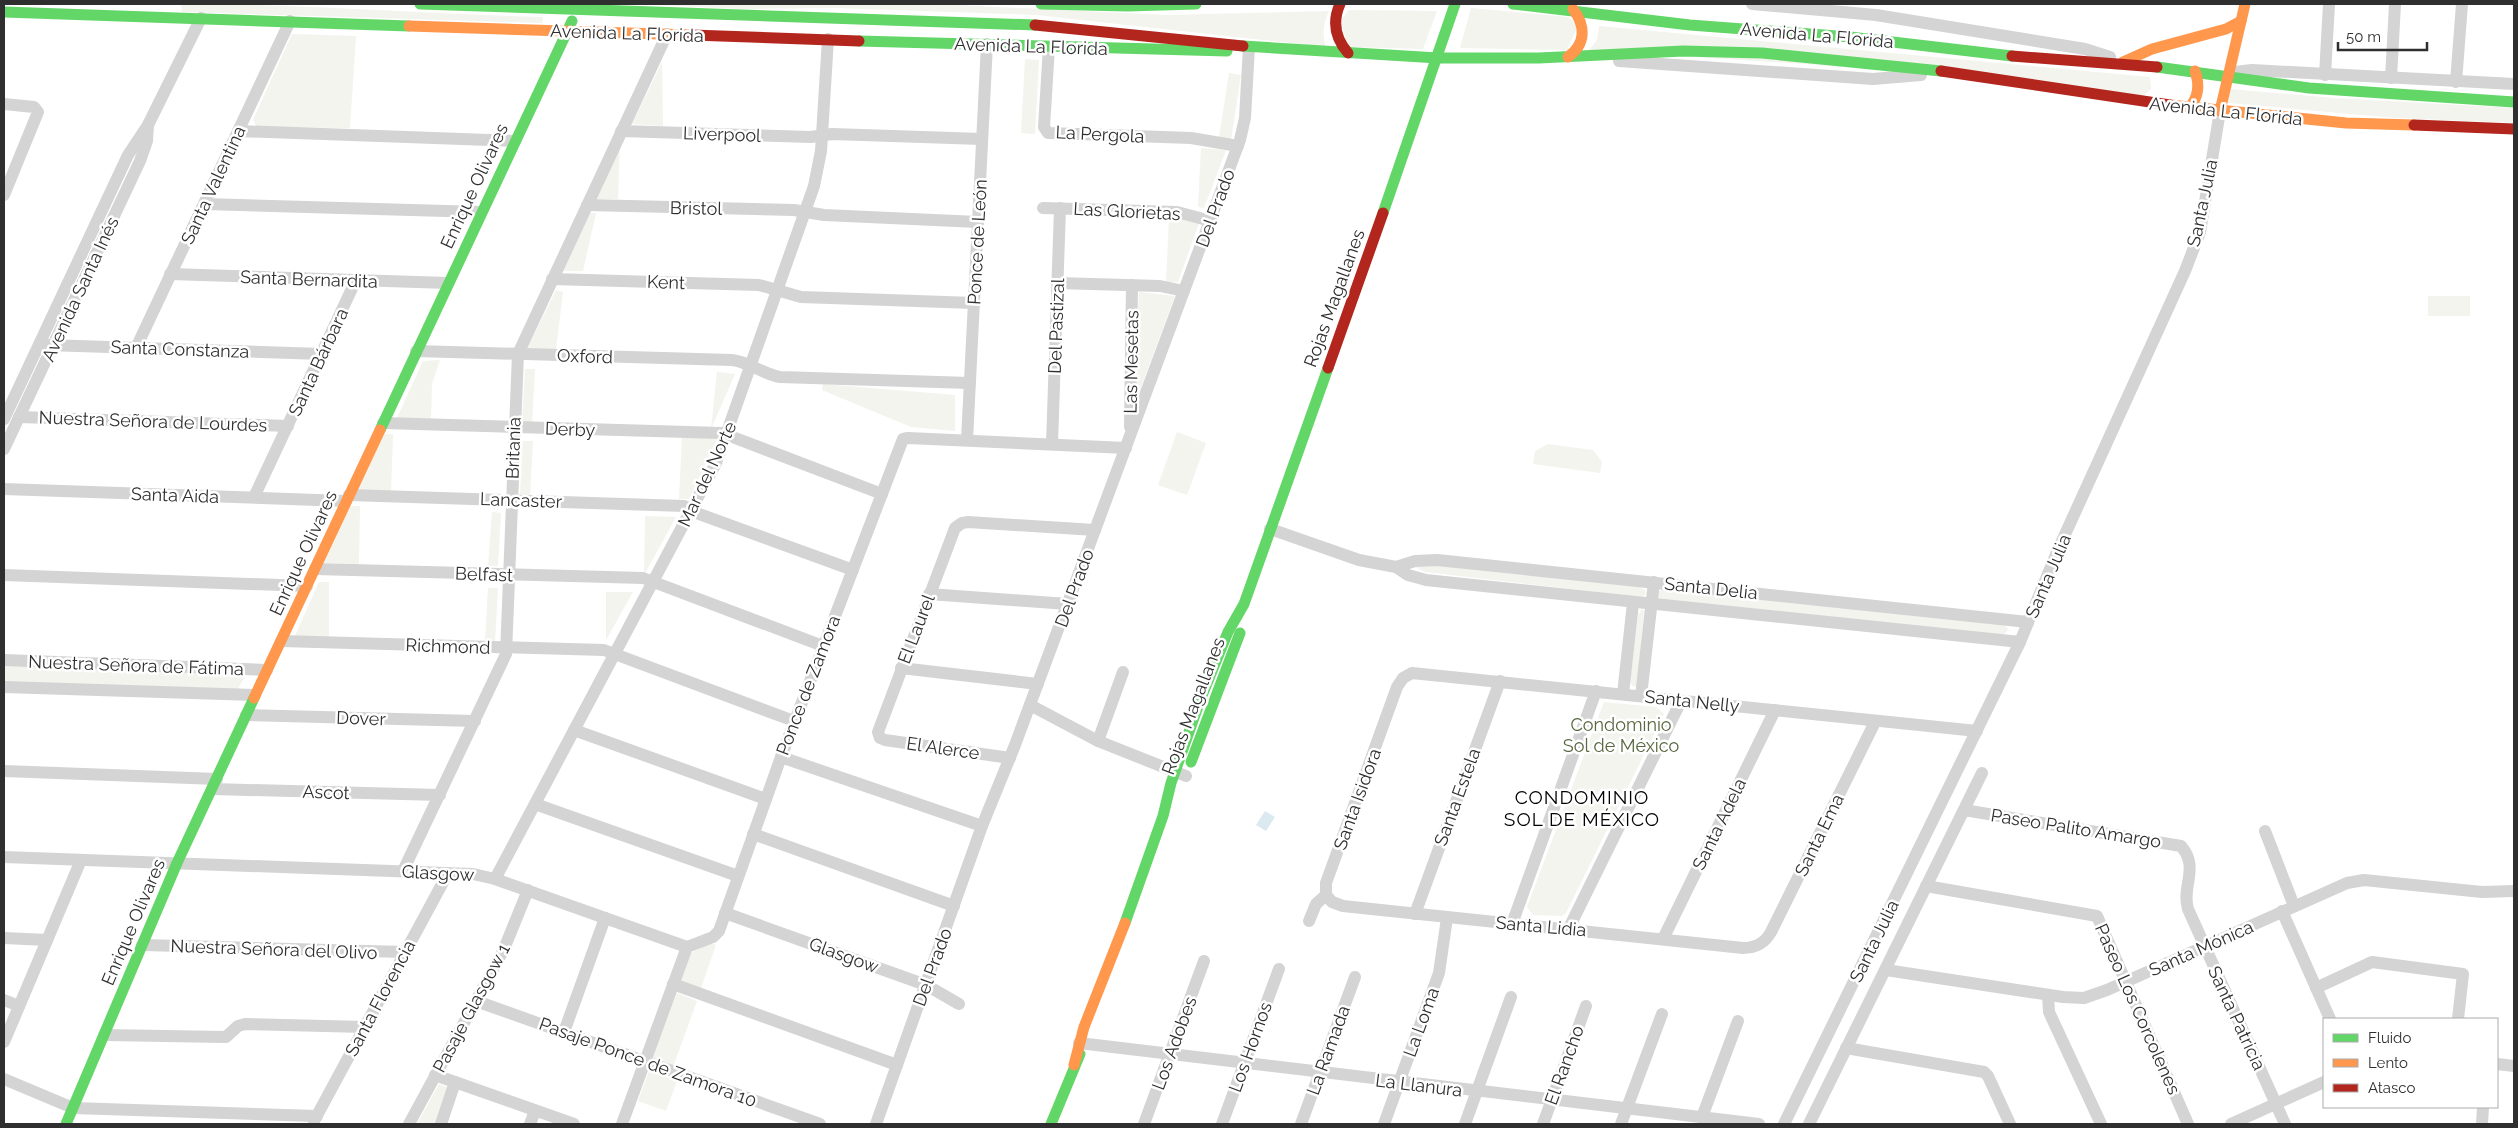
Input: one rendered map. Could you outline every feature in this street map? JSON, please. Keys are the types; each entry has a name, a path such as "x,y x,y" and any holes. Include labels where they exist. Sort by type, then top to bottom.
{"street":[{"name":"Avenida La Florida","path":"420,4 582,7 1054,26 1249,46 1438,58 1568,57 1657,51 1738,52 1839,59 1940,71 2189,108 2346,123 2514,129"},
{"path":"1040,4 1127,6 1196,4"},
{"path":"1340,4 1335,18 1335,31 1340,43 1348,53"},
{"name":"Rojas Magallanes","path":"1051,1124 1082,1043 1098,989 1112,961 1163,816 1236,646 1244,604 1438,58 1455,4"},
{"name":"Avenida La Florida","path":"1513,4 1573,10 1663,23 1850,37 1990,55 2121,63 2195,71 2274,85 2377,94 2514,102"},
{"name":"Avenida La Florida","path":"1752,4 1839,7 2085,49 2121,63"},
{"name":"Santa Julia","path":"1784,1124 2020,642 2195,245 2204,214 2227,76 2245,4"},
{"path":"2325,75 2329,4"},
{"path":"2391,78 2395,4"},
{"path":"2456,82 2462,4"},
{"name":"Enrique Olivares","path":"66,1124 177,863 566,31 582,7"},
{"path":"1568,57 1579,46 1583,35 1581,19 1573,10"},
{"name":"Avenida La Florida","path":"4,12 1202,52 1249,46"},
{"name":"Avenida Santa Inés","path":"4,419 128,154 148,125 201,18"},
{"name":"Santa Valentina","path":"136,348 290,21"},
{"path":"2121,63 2152,49 2226,29 2241,21"},
{"name":"Britania","path":"404,871 506,654 518,354 667,34"},
{"name":"Mar del Norte","path":"495,879 691,511 728,435 817,176 822,135 828,39"},
{"name":"Ponce de León","path":"967,440 987,44"},
{"name":"La Pergola","path":"1048,46 1044,128 1048,133 1190,138 1238,146"},
{"name":"Del Prado","path":"876,1124 982,826 1030,706 1238,146 1246,118 1249,46"},
{"name":"Avenida La Florida","path":"1595,56 1635,63 1873,79 1906,77 1940,71"},
{"name":"Avenida La Florida","path":"2227,76 2239,71 2252,70 2514,84"},
{"path":"2189,108 2198,92 2199,81 2195,71"},
{"path":"4,104 34,107 38,112 4,195"},
{"name":"Avenida Santa Inés","path":"4,450 140,161 147,141 148,125"},
{"path":"238,131 515,141"},
{"name":"Liverpool","path":"621,131 982,139"},
{"path":"204,204 482,212"},
{"name":"Bristol","path":"587,205 806,212 824,215 978,222"},
{"name":"Las Glorietas","path":"1043,208 1177,212 1211,221"},
{"name":"Del Pastizal","path":"1052,444 1060,208"},
{"name":"Santa Bernardita","path":"170,274 448,283"},
{"name":"Kent","path":"552,279 759,285 809,298 974,303"},
{"name":"Santa Bárbara","path":"254,497 356,280"},
{"path":"1057,283 1166,286 1184,291"},
{"name":"Las Mesetas","path":"1128,443 1132,285"},
{"name":"Santa Constanza","path":"38,345 322,354"},
{"name":"Oxford","path":"416,351 732,360 780,377 970,383"},
{"name":"Nuestra Señora de Lourdes","path":"19,417 288,426"},
{"name":"Derby","path":"382,424 728,435 882,494"},
{"name":"Ponce de Zamora","path":"686,947 716,934 780,757 905,438 1052,444 1128,443"},
{"name":"Santa Aida","path":"4,489 348,498"},
{"name":"Lancaster","path":"348,498 679,505 853,570"},
{"name":"El Laurel","path":"878,735 878,728 929,594 953,532 959,525 968,522 1095,530"},
{"name":"Santa Delia","path":"1270,528 1359,560 1396,567 1408,575 1426,580 2020,642"},
{"name":"Santa Delia","path":"1396,567 1415,560 1437,560 2028,622"},
{"name":"Belfast","path":"315,569 643,578 823,646"},
{"path":"4,576 307,586"},
{"path":"1642,696 1654,582"},
{"path":"929,594 1068,604"},
{"path":"1623,694 1633,603"},
{"name":"Richmond","path":"281,641 597,650 794,722"},
{"name":"Nuestra Señora de Fátima","path":"4,660 268,670"},
{"path":"902,668 1038,684"},
{"path":"1098,741 1123,672"},
{"name":"Santa Nelly","path":"1407,675 1422,672 1875,722 1977,731"},
{"name":"Santa Isidora","path":"1308,922 1316,904 1326,895 1326,883 1397,687 1407,675"},
{"name":"Santa Estela","path":"1415,914 1500,681"},
{"name":"Nuestra Señora de Fátima","path":"4,687 255,695"},
{"path":"1512,924 1596,691"},
{"path":"1569,928 1681,701"},
{"path":"1030,706 1098,741 1180,774"},
{"name":"Santa Adela","path":"1662,939 1775,710"},
{"name":"Dover","path":"246,715 475,722"},
{"name":"Santa Ema","path":"1759,944 1771,932 1875,722"},
{"path":"574,730 766,799"},
{"name":"El Alerce","path":"878,735 885,740 1010,758"},
{"path":"780,757 982,826"},
{"name":"Ascot","path":"4,771 440,795"},
{"name":"Santa Julia","path":"1809,1124 1982,773"},
{"path":"535,804 738,876"},
{"name":"Paseo Palito Amargo","path":"1964,810 2175,844 2183,849 2190,867 2188,882"},
{"path":"2265,831 2294,906"},
{"path":"753,834 954,906"},
{"name":"Glasgow","path":"4,857 473,874 528,890 686,947"},
{"path":"4,1042 81,860"},
{"name":"Santa Florencia","path":"315,1120 448,873"},
{"name":"Santa Mónica","path":"1886,970 2048,995 2084,998 2126,982 2282,911 2355,881 2482,892 2514,891"},
{"name":"Santa Patricia","path":"2188,882 2186,903 2286,1124"},
{"name":"Paseo Los Corcolenes","path":"1926,886 2097,916 2188,1124"},
{"name":"Pasaje Glasgow 1","path":"409,1124 506,942 528,890"},
{"name":"Santa Lidia","path":"1326,895 1332,902 1343,906 1447,918 1569,928 1743,948 1759,944"},
{"path":"2282,911 2330,1018"},
{"name":"Glasgow","path":"725,913 926,985 960,1004"},
{"path":"564,1032 605,918"},
{"name":"La Loma","path":"1384,1124 1439,973 1447,918"},
{"path":"4,938 47,940"},
{"name":"Nuestra Señora del Olivo","path":"142,945 405,952"},
{"path":"622,1124 686,947"},
{"name":"Los Adobes","path":"1144,1124 1204,961"},
{"path":"2316,988 2372,962 2463,974 2458,1018"},
{"name":"Los Hornos","path":"1222,1124 1279,969"},
{"name":"La Ramada","path":"1301,1124 1355,977"},
{"path":"673,984 897,1065"},
{"path":"2048,995 2049,1012 2101,1124"},
{"path":"1465,1124 1511,997"},
{"path":"4,1000 19,1006"},
{"name":"Pasaje Ponce de Zamora 10","path":"476,1000 820,1124"},
{"name":"El Rancho","path":"1543,1124 1586,1006"},
{"path":"1622,1124 1662,1014"},
{"path":"1702,1117 1738,1021"},
{"path":"104,1035 223,1037 231,1034 238,1026 245,1024 365,1027"},
{"name":"La Llanura","path":"1082,1043 1399,1083 1759,1124"},
{"path":"1846,1048 1984,1072 1988,1076 2010,1124"},
{"path":"2498,1064 2514,1066"},
{"path":"435,1075 574,1124"},
{"path":"4,1079 73,1108 315,1120"},
{"path":"441,1124 455,1082"},
{"path":"2231,1124 2323,1082"},
{"path":"2482,1124 2483,1108"},
{"path":"530,1124 535,1111"}],"green space":[{"path":"181,4 543,17 542,23 182,12"},
{"path":"634,4 936,4 1165,15 1329,11 1324,29 1326,47 1036,15 836,8 742,9"},
{"path":"1471,8 1568,17 1578,26 1567,50 1460,48"},
{"path":"1349,10 1437,11 1423,49 1347,47 1341,20"},
{"path":"1599,26 2150,77 2151,89 2143,96 2034,79 1589,50 1597,40"},
{"path":"292,34 356,36 350,128 257,127 253,120"},
{"path":"1025,59 1039,60 1035,134 1021,133"},
{"path":"662,62 663,126 632,124"},
{"path":"1229,73 1241,75 1231,140 1219,138"},
{"path":"2230,89 2334,98 2514,108 2514,123 2396,118 2228,103"},
{"path":"620,140 618,199 594,199"},
{"path":"1201,148 1226,150 1204,208 1198,207"},
{"path":"588,213 596,213 583,271 561,271"},
{"path":"1169,219 1200,220 1178,282 1166,282"},
{"path":"556,290 563,292 556,349 527,349"},
{"path":"1139,292 1175,296 1132,411"},
{"path":"2428,296 2470,296 2470,316 2428,316"},
{"path":"440,360 432,384 431,419 397,418 423,361"},
{"path":"525,369 535,369 532,423 522,422"},
{"path":"717,372 735,374 711,429"},
{"path":"823,384 955,395 955,431 911,427 822,390"},
{"path":"1177,432 1206,443 1187,495 1158,485"},
{"path":"383,434 393,434 391,492 357,491"},
{"path":"682,436 718,437 689,499 679,499"},
{"path":"523,441 533,441 530,495 520,494"},
{"path":"1548,444 1593,450 1602,462 1600,473 1533,464 1535,451"},
{"path":"350,506 360,506 359,564 324,563"},
{"path":"492,512 501,513 498,566 488,566"},
{"path":"645,516 676,517 644,575"},
{"path":"1420,564 1639,587 1645,590 1646,594 1642,597 1425,572 1414,566"},
{"path":"319,582 329,582 329,639 294,638"},
{"path":"488,588 498,588 495,642 485,642"},
{"path":"1663,589 2003,625 2008,630 2003,635 1657,598 1658,592"},
{"path":"606,592 633,592 606,640"},
{"path":"1642,609 1644,611 1637,685 1634,687 1630,683 1638,615"},
{"path":"4,664 247,672 238,689 4,682"},
{"name":"Condominio Sol de México","path":"1604,702 1656,707 1664,714 1566,913 1562,916 1533,915 1527,907"},
{"path":"710,943 716,945 700,991 679,982 689,954"},
{"path":"677,993 697,1001 673,1067 652,1058"},
{"path":"649,1071 677,1081 666,1111 638,1101"},
{"path":"439,1084 449,1088 436,1124 417,1124"}],"shaded area":[{"path":"1265,811 1275,817 1266,831 1256,825"}],"traffic: fast":[{"path":"420,4 1035,25"},
{"path":"1041,4 1127,6 1196,4"},
{"path":"1383,213 1455,4"},
{"path":"1513,4 1690,25 1850,37 2012,56"},
{"path":"4,12 409,26"},
{"path":"380,430 572,21"},
{"path":"859,41 1227,51"},
{"path":"1243,46 1438,58 1539,58 1683,51 1762,53 1941,71"},
{"path":"2157,67 2309,88 2514,102"},
{"path":"1125,923 1163,816 1171,783 1201,698 1228,632 1244,604 1328,368"},
{"path":"1191,762 1240,633"},
{"path":"66,1124 177,863 254,698"},
{"path":"1051,1124 1080,1054"}],"traffic: slow":[{"path":"2220,111 2245,4"},
{"path":"1568,57 1578,46 1582,34 1580,22 1573,9"},
{"path":"2123,62 2152,49 2226,29 2241,21"},
{"path":"409,26 692,35"},
{"path":"2189,108 2195,100 2198,91 2195,71"},
{"path":"2170,105 2346,123 2414,125"},
{"path":"254,698 380,430"},
{"path":"1074,1065 1084,1027 1125,923"}],"traffic: jam":[{"path":"1340,4 1336,17 1336,30 1340,42 1348,53"},
{"path":"1035,25 1243,46"},
{"path":"692,35 859,41"},
{"path":"2012,56 2157,67"},
{"path":"1941,71 2170,105"},
{"path":"2414,125 2514,129"},
{"path":"1328,368 1383,213"}],"district":[{"name":"CONDOMINIO SOL DE MÉXICO","path":"1582,808"}]}
